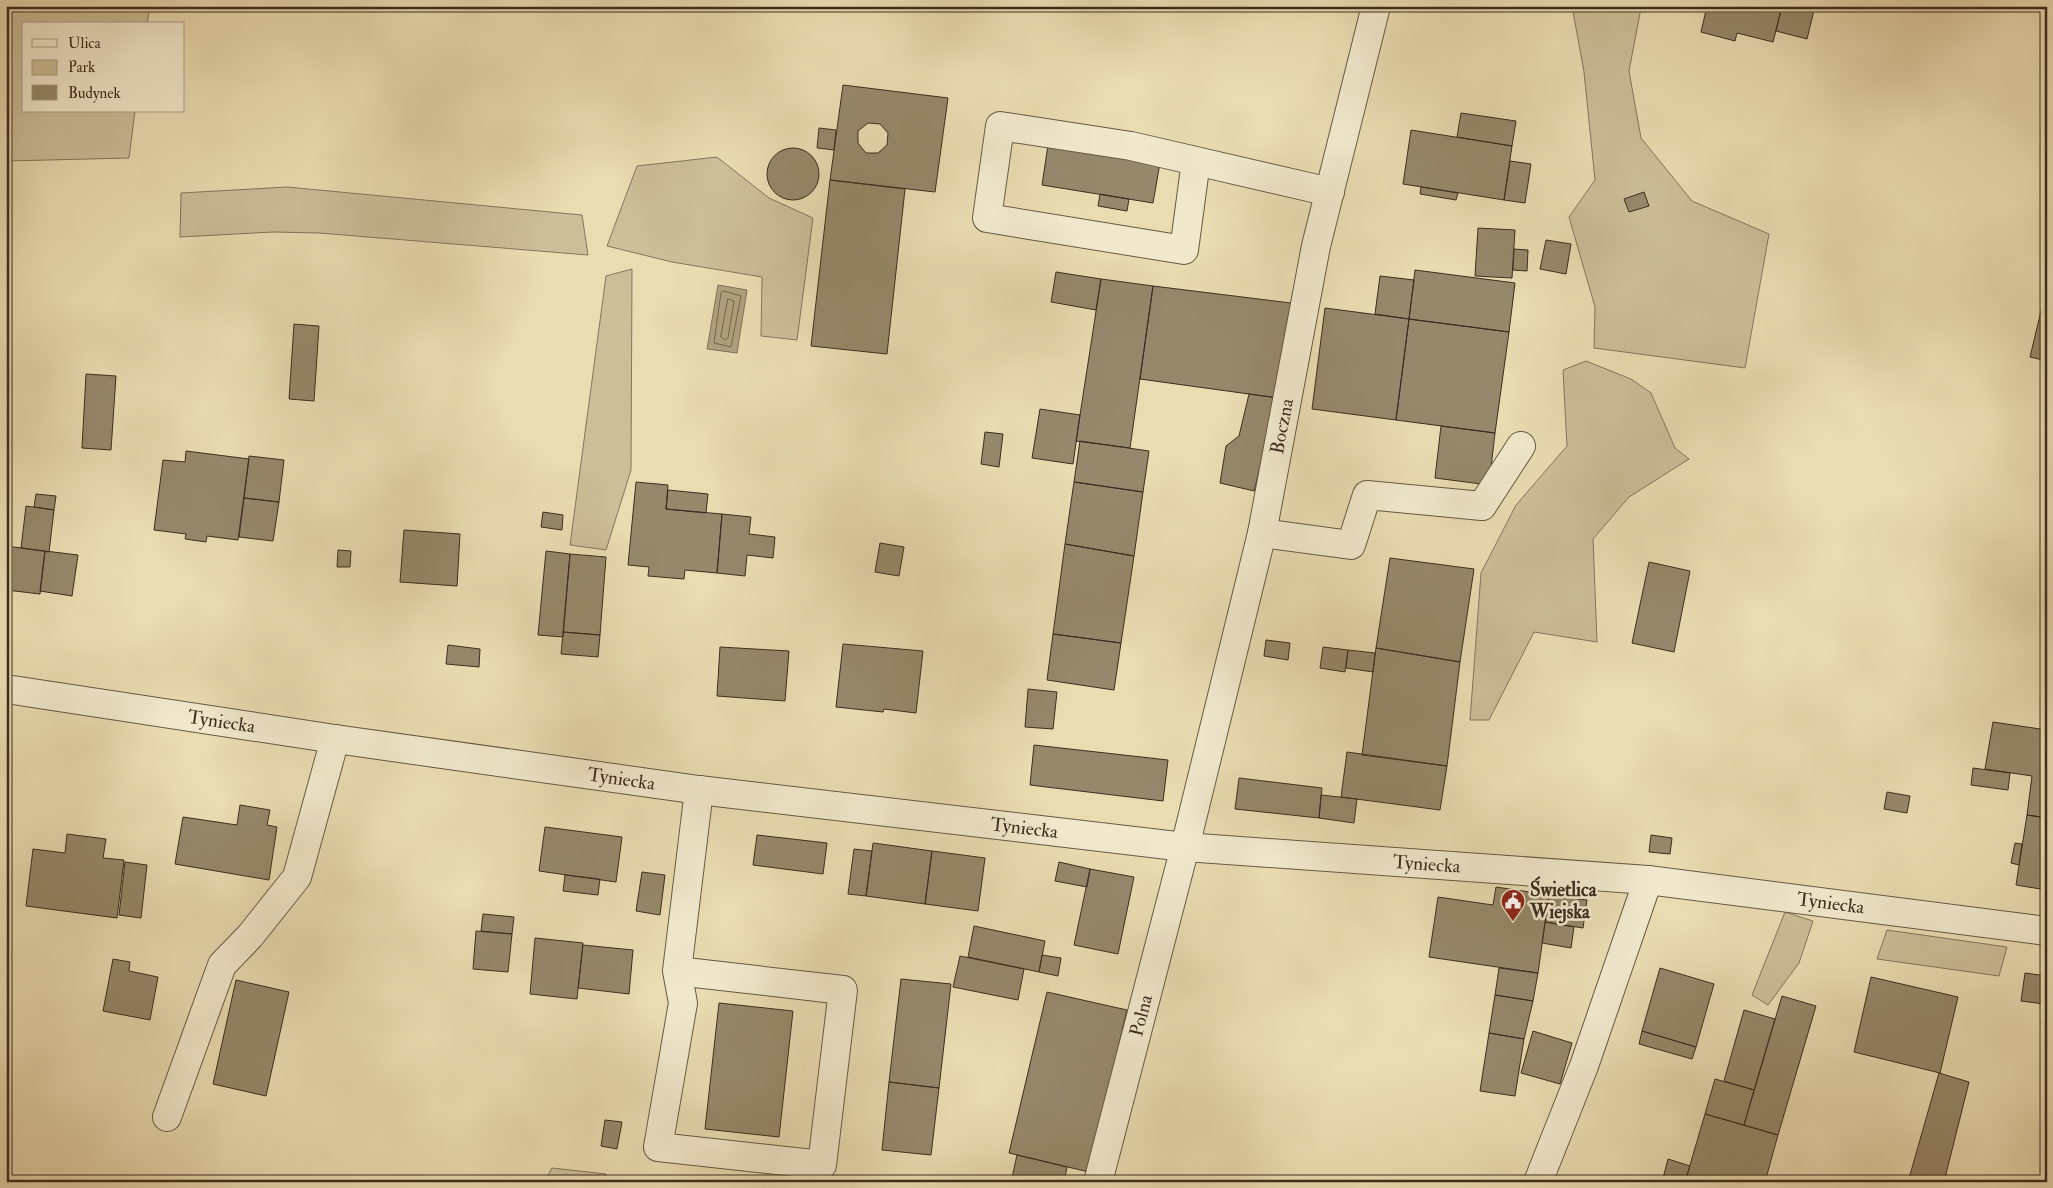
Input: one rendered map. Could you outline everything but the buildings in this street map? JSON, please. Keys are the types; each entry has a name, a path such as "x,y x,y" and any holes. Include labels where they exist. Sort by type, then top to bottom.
{"street":[{"name":"Boczna","path":"1185,847 1262,533 1316,246 1376,6"},
{"path":"1196,161 1184,250 987,218 1000,126 1131,146 1196,161 1330,192"},
{"path":"1262,533 1351,545 1367,495 1482,506 1521,446"},
{"name":"Tyniecka","path":"6,689 335,739 699,790 1185,847 1648,880 2047,931"},
{"path":"167,1117 222,966 250,936 297,877 335,739"},
{"path":"677,971 843,990 822,1165 658,1147 683,1003 677,971 699,790"},
{"name":"Polna","path":"1098,1182 1185,847"},
{"path":"1538,1182 1584,1066 1648,880"}],"green space":[{"path":"6,6 150,6 147,22 22,22 22,112 135,112 129,158 6,161"},
{"path":"1572,6 1641,8 1629,71 1641,138 1692,201 1769,234 1745,368 1594,348 1595,307 1569,217 1595,180 1584,72"},
{"path":"717,157 769,198 813,218 797,340 761,336 762,277 672,262 607,246 637,166"},
{"path":"287,187 582,215 588,255 319,233 273,232 180,237 181,193"},
{"path":"632,269 631,470 606,550 570,545 606,276"},
{"path":"1586,361 1631,379 1651,393 1675,448 1689,459 1629,497 1593,539 1597,642 1534,632 1489,720 1470,720 1481,573 1516,505 1567,446 1563,370"},
{"path":"1785,912 1813,921 1799,963 1768,1005 1752,995"},
{"path":"1887,930 2007,947 1999,976 1877,959"},
{"path":"552,1168 606,1174 604,1182 544,1182"}],"water":[{"path":"718,285 747,290 737,353 707,349"}],"place":[{"name":"Świetlica Wiejska","path":"1513,922"}]}
